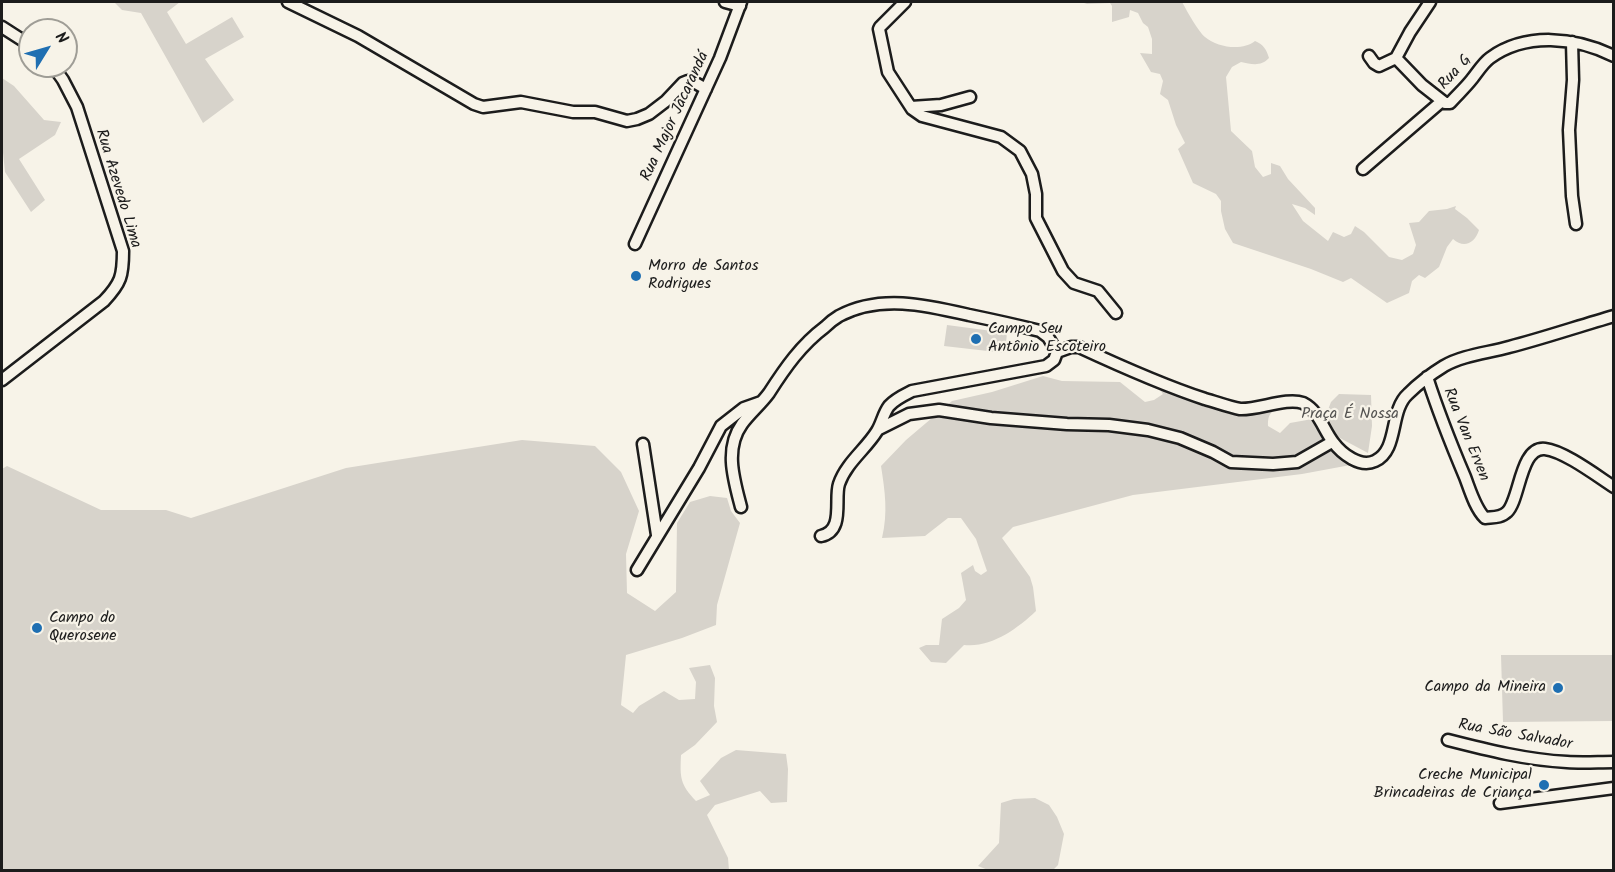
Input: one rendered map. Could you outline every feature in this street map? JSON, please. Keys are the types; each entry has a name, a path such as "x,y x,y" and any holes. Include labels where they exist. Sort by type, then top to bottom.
{"street":[{"path":"288,2 358,36 474,104 483,107 521,102 573,112 595,112 627,121 649,114 666,101 683,83 692,81 705,89"},
{"path":"725,2 741,4"},
{"path":"905,2 879,29 888,72 911,107 922,116 1001,138 1020,151 1032,174 1036,194 1036,218 1063,271 1074,283 1098,291 1116,313"},
{"path":"1369,56 1379,66 1396,58 1430,2"},
{"name":"Rua Major Jacarandá","path":"634,244 720,58 741,4"},
{"path":"2,27 18,37"},
{"name":"Rua G","path":"1396,58 1422,85 1442,101 1450,104 1488,59 1512,46 1550,40 1572,42 1598,48 1614,56"},
{"path":"1572,42 1573,80 1569,130 1572,196 1576,224"},
{"name":"Rua Azevedo Lima","path":"2,380 104,301 116,288 123,271 123,251 77,107 62,78"},
{"path":"911,107 941,105 970,97"},
{"path":"1363,169 1442,101"},
{"path":"741,507 733,474 731,450 735,435 742,424 764,401 789,362 812,337 839,316 862,308 892,303 923,305 1040,331 1048,337 1057,352"},
{"name":"Rua Van Erven","path":"1614,316 1510,347 1467,357 1446,365 1427,377 1437,410 1480,513 1485,518 1502,516 1509,511 1526,463 1530,456 1541,448 1568,458 1614,487"},
{"path":"821,536 832,531 838,505 838,486 844,474 879,429 882,417 890,405 912,391 1046,366 1054,360 1057,352 1071,347 1079,347 1129,371 1171,387 1241,409 1293,401 1304,404 1323,424 1332,442 1356,461 1367,463 1383,456 1388,448 1401,402 1427,377"},
{"path":"637,570 699,468 721,426 744,408 764,401"},
{"path":"879,429 909,414 939,410 991,418 1067,424 1109,424 1180,438 1214,452 1231,462 1273,464 1297,462 1332,442"},
{"path":"643,444 657,535"},
{"name":"Rua São Salvador","path":"1448,740 1540,759 1568,762 1614,762"},
{"path":"1500,803 1614,788"}],"green space":[{"path":"114,2 180,2 167,12 186,44 232,17 244,37 205,59 234,100 203,123 141,13 122,10"},
{"path":"1081,2 1182,2 1199,30 1210,41 1223,46 1237,47 1255,41 1263,46 1269,58 1266,61 1256,64 1241,62 1232,67 1226,77 1231,131 1252,151 1255,167 1263,177 1271,174 1271,163 1280,166 1288,179 1315,208 1315,215 1305,208 1292,204 1303,221 1328,241 1333,232 1344,237 1351,234 1355,226 1389,257 1402,260 1413,254 1416,245 1409,223 1419,222 1429,211 1456,206 1455,209 1479,230 1477,235 1465,244 1453,239 1439,267 1425,278 1419,275 1412,281 1409,293 1387,303 1351,278 1343,282 1233,243 1225,229 1221,201 1216,194 1193,183 1178,149 1185,143 1168,100 1160,94 1163,81 1160,74 1151,72 1140,53 1152,54 1152,39 1148,27 1138,13 1130,10 1129,17 1112,22 1110,3"},
{"path":"2,78 14,86 44,120 61,122 55,135 19,159 45,200 31,212 5,172 2,143"},
{"name":"Campo Seu Antônio Escoteiro","path":"947,325 1007,333 1005,353 944,346"},
{"path":"1043,376 1062,381 1120,382 1145,402 1154,400 1163,394 1153,381 1225,402 1280,406 1270,414 1268,426 1280,433 1290,423 1318,418 1330,432 1323,441 1356,464 1302,474 1133,495 1013,527 1002,538 1030,577 1036,611 1003,636 984,643 964,645 946,663 931,662 919,648 926,645 939,645 942,619 959,608 966,600 961,573 973,565 975,571 981,575 987,571 976,539 961,518 948,518 925,536 882,538 885,493 881,466 906,440 952,401 992,392"},
{"name":"Praça É Nossa","path":"1339,394 1371,395 1372,426 1368,453 1338,437 1326,415 1331,402"},
{"path":"522,440 595,446 621,472 639,511 626,554 627,593 655,611 676,592 677,523 690,502 710,496 727,498 731,511 740,523 717,605 716,625 626,655 621,705 633,713 639,706 664,691 679,700 695,699 696,682 689,668 710,665 715,678 714,706 717,722 695,745 681,755 682,780 696,801 710,795 700,781 721,758 736,750 786,754 787,802 771,803 760,791 715,805 707,815 728,858 729,870 2,870 2,469 7,466 101,510 166,510 191,518 346,468"},
{"name":"Campo da Mineira","path":"1501,655 1613,655 1613,721 1503,722"},
{"path":"1035,798 1049,805 1064,834 1058,865 1053,870 988,870 978,866 999,843 1001,803 1014,799"}],"place":[{"name":"Morro de Santos Rodrigues","path":"636,276"},
{"name":"Campo Seu Antônio Escoteiro","path":"976,339"},
{"name":"Campo do Querosene","path":"37,628"},
{"name":"Campo da Mineira","path":"1558,688"},
{"name":"Creche Municipal Brincadeiras de Criança","path":"1544,785"}]}
